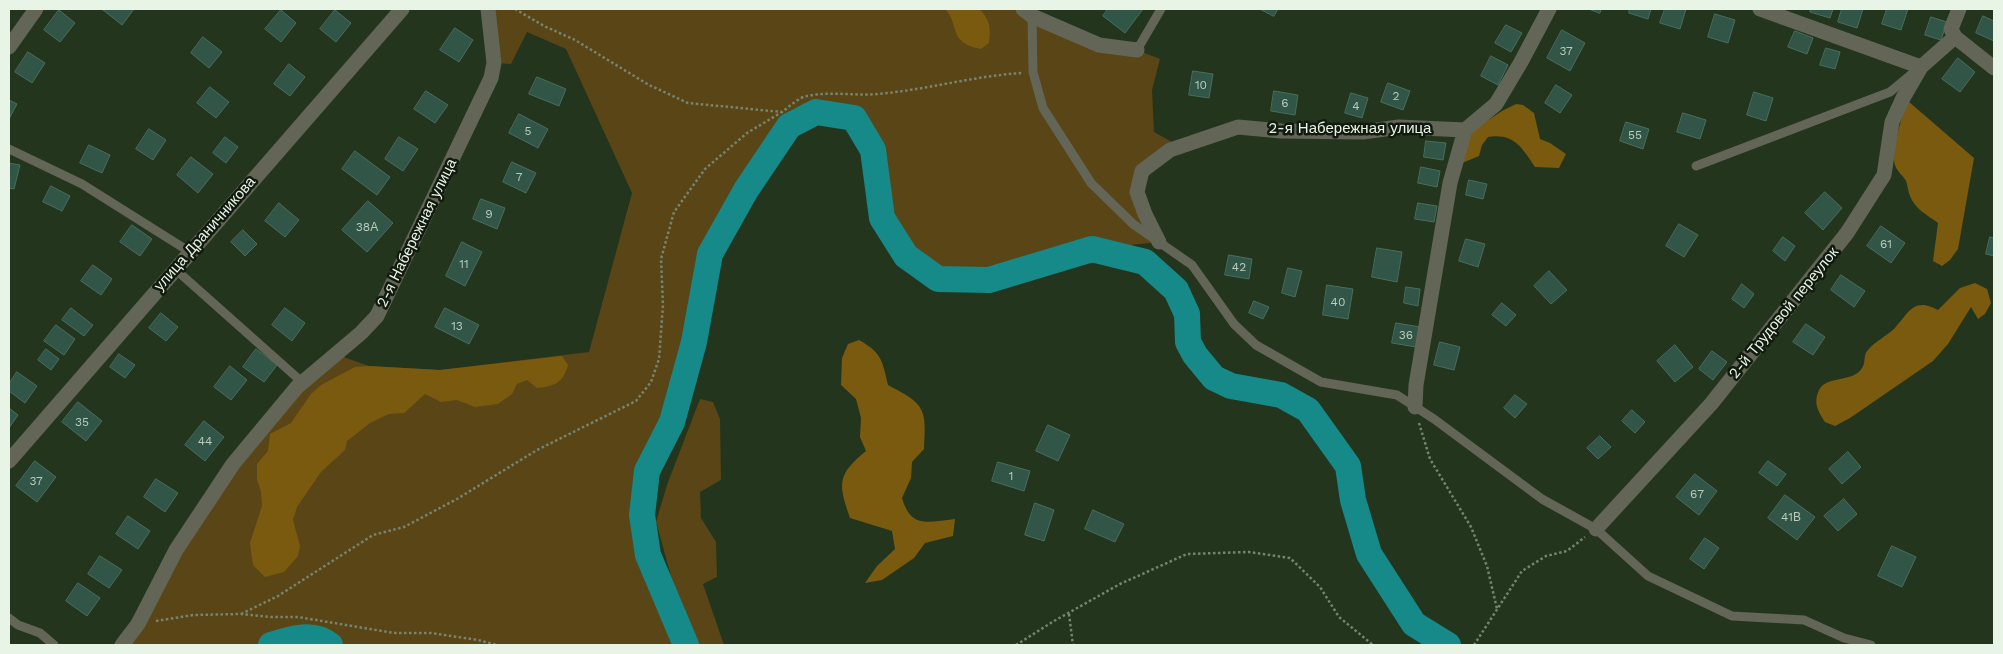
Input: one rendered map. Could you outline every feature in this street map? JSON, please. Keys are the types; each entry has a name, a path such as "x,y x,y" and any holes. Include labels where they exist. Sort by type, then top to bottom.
{"street":[{"path":"9,46 36,9"},
{"name":"улица Драничникова","path":"9,461 402,9"},
{"name":"2-я Набережная улица","path":"122,645 138,624 176,550 233,464 302,382 361,333 377,316 491,78 494,63 488,9"},
{"path":"1415,407 1416,385 1450,183 1465,130 1496,104 1549,9"},
{"path":"1760,9 1921,67"},
{"path":"1959,9 1952,29 1955,36 1994,68"},
{"path":"1027,12 1099,45 1138,50"},
{"name":"2-й Трудовой переулок","path":"1596,529 1711,404 1848,233 1884,175 1892,122 1903,98 1921,67 1955,36"},
{"name":"2-я Набережная улица","path":"1159,242 1136,192 1142,171 1170,150 1238,127 1281,131 1363,132 1399,127 1465,130"}],"lane":[{"path":"1138,50 1161,9"},
{"path":"1027,12 1033,72 1043,108 1091,183 1133,224 1170,252 1192,265 1234,324 1256,345 1322,382 1397,395 1542,500 1596,529 1648,576 1732,616 1804,620 1844,638 1871,645"},
{"path":"1696,166 1890,92 1921,67"},
{"path":"9,149 82,184 190,252"},
{"path":"175,269 302,382"},
{"path":"9,618 18,625 40,633 54,645"}],"path":[{"path":"515,9 544,26 575,40 649,85 688,103 782,112"},
{"path":"242,614 278,596 373,536 404,527 457,499 537,450 636,401 651,382 658,359 663,306 661,259 674,212 705,170 747,132 805,96 839,92 875,94 932,86 988,75 1033,72"},
{"path":"1415,407 1430,459 1474,535 1487,566 1497,609"},
{"path":"1474,645 1522,571 1546,556 1567,551 1596,529"},
{"path":"1016,645 1120,584 1187,554 1248,552 1290,558 1320,587 1339,616 1373,645"},
{"path":"138,624 193,616 242,614 298,617 394,633 431,633 478,640 497,645"},
{"path":"1069,614 1073,645"}],"shaded area":[{"path":"488,9 1023,9 1032,16 1160,59 1152,90 1154,132 1172,142 1137,192 1159,242 1092,249 989,280 938,279 906,256 882,218 880,187 866,137 854,118 816,112 789,126 746,190 710,254 694,342 672,422 647,471 642,515 648,555 686,645 330,645 316,638 309,637 271,645 127,645 233,464 335,354 369,366 440,370 589,352 632,193 566,49 527,32 511,64 494,63"},
{"path":"945,9 979,9 989,24 989,43 981,49 963,42 959,38"},
{"path":"1908,101 1974,158 1958,249 1950,260 1942,266 1933,261 1938,223 1912,201 1906,181 1895,165 1894,152 1900,123"},
{"path":"1516,104 1523,105 1534,113 1540,139 1550,143 1566,154 1559,168 1535,167 1526,153 1516,143 1510,139 1497,136 1488,137 1482,145 1479,156 1462,163 1472,131"},
{"path":"1975,283 1987,289 1991,303 1985,314 1978,319 1971,307 1948,344 1933,361 1850,418 1835,426 1825,422 1816,403 1817,395 1823,385 1858,373 1863,366 1866,352 1895,328 1913,308 1923,305 1938,310 1960,288"},
{"path":"859,340 877,353 888,385 916,403 921,408 923,415 925,424 924,449 912,462 911,478 902,498 906,508 910,515 922,521 955,519 953,536 925,543 914,558 882,580 865,583 877,566 895,549 892,531 850,518 843,496 842,488 845,474 856,459 866,451 860,437 861,418 856,399 841,385 842,358 848,344"},
{"path":"562,356 568,365 561,380 553,385 537,388 527,380 517,384 512,394 498,404 475,407 457,400 441,402 425,394 404,413 389,414 370,423 347,441 345,450 321,472 297,507 293,520 300,546 298,556 284,572 265,577 253,565 250,543 262,506 261,492 257,479 257,464 268,451 270,434 291,423 311,394 321,385 355,367 440,370"},
{"path":"700,399 713,402 720,419 721,480 700,492 701,518 716,542 717,577 703,584 724,645 697,645 673,583 656,522 667,485"}],"building":[{"path":"104,9 134,9 122,25"},
{"path":"1108,9 1143,9 1125,33 1103,16"},
{"path":"1260,9 1278,9 1274,16"},
{"path":"1589,9 1601,9 1600,13"},
{"path":"1630,9 1651,9 1648,19 1629,13"},
{"path":"1665,9 1686,9 1680,29 1660,23"},
{"path":"1811,9 1833,9 1830,18 1810,12"},
{"path":"1842,9 1863,9 1857,28 1838,22"},
{"path":"1887,9 1908,9 1901,30 1882,24"},
{"path":"59,10 75,23 60,42 44,30"},
{"path":"281,10 296,23 281,42 265,29"},
{"path":"335,10 351,23 336,42 320,29"},
{"path":"1715,14 1735,20 1728,43 1708,37"},
{"path":"1983,16 1994,21 1994,41 1976,33"},
{"path":"1931,17 1947,22 1941,40 1925,35"},
{"path":"1506,25 1522,33 1511,52 1495,43"},
{"path":"455,28 473,40 459,62 440,50"},
{"path":"1562,30 1585,43 1570,71 1547,58"},
{"path":"1795,31 1813,38 1807,54 1788,47"},
{"path":"203,37 222,52 209,68 191,53"},
{"path":"1826,48 1840,52 1835,69 1820,65"},
{"path":"28,52 45,63 32,83 15,72"},
{"path":"1491,56 1508,65 1498,85 1481,76"},
{"path":"1958,58 1975,72 1960,92 1942,79"},
{"path":"289,64 305,77 290,96 274,84"},
{"path":"1193,71 1213,74 1209,98 1189,95"},
{"path":"537,77 566,89 559,106 529,94"},
{"path":"1388,83 1410,91 1403,110 1381,102"},
{"path":"1556,85 1572,95 1560,113 1545,103"},
{"path":"210,87 229,102 216,118 197,103"},
{"path":"426,91 448,105 435,123 414,109"},
{"path":"1274,91 1298,95 1295,115 1271,111"},
{"path":"1754,92 1773,98 1766,121 1747,115"},
{"path":"1351,93 1368,98 1362,118 1345,113"},
{"path":"9,100 17,104 9,119"},
{"path":"1683,113 1706,120 1700,139 1677,132"},
{"path":"519,114 548,129 538,148 509,133"},
{"path":"1626,122 1649,129 1643,149 1620,141"},
{"path":"149,129 166,140 153,160 136,149"},
{"path":"225,137 238,147 226,163 213,153"},
{"path":"399,137 418,149 403,171 385,159"},
{"path":"1426,141 1446,143 1443,160 1424,157"},
{"path":"89,145 110,155 102,173 80,163"},
{"path":"355,151 390,177 377,195 342,169"},
{"path":"191,157 213,174 198,193 177,175"},
{"path":"512,162 536,173 526,193 503,182"},
{"path":"9,163 20,165 14,189 9,188"},
{"path":"1421,167 1440,171 1437,187 1418,183"},
{"path":"1469,180 1487,184 1483,199 1466,195"},
{"path":"51,186 70,196 62,211 43,202"},
{"path":"1825,192 1842,208 1823,230 1805,213"},
{"path":"481,199 505,208 497,229 473,219"},
{"path":"368,201 393,223 367,252 342,230"},
{"path":"279,203 299,220 285,237 265,221"},
{"path":"1418,203 1437,206 1434,222 1415,219"},
{"path":"1679,224 1698,235 1684,257 1666,246"},
{"path":"132,225 152,239 140,256 120,242"},
{"path":"1881,226 1905,243 1891,263 1867,246"},
{"path":"243,230 257,244 245,256 231,242"},
{"path":"1783,237 1795,246 1785,261 1773,251"},
{"path":"1990,237 1994,238 1994,256 1986,254"},
{"path":"1466,239 1485,244 1478,267 1459,261"},
{"path":"462,242 482,252 465,286 446,276"},
{"path":"1377,248 1402,252 1397,282 1372,277"},
{"path":"1229,255 1252,259 1249,279 1225,275"},
{"path":"93,265 112,279 101,295 81,281"},
{"path":"1288,268 1302,271 1295,297 1282,293"},
{"path":"1549,271 1567,290 1551,304 1534,286"},
{"path":"1841,275 1865,291 1854,307 1831,290"},
{"path":"1742,284 1754,294 1744,308 1732,299"},
{"path":"1327,285 1353,289 1348,319 1323,315"},
{"path":"1406,287 1420,289 1418,306 1404,303"},
{"path":"1254,301 1269,307 1263,319 1249,313"},
{"path":"1502,303 1516,315 1506,326 1492,315"},
{"path":"71,308 93,325 84,336 62,320"},
{"path":"285,308 305,323 292,341 272,325"},
{"path":"445,308 479,325 469,344 435,327"},
{"path":"161,313 178,327 166,341 149,328"},
{"path":"1396,323 1420,327 1416,347 1392,343"},
{"path":"1806,324 1825,337 1813,355 1793,342"},
{"path":"56,325 75,339 64,355 44,341"},
{"path":"1440,342 1460,347 1454,370 1434,365"},
{"path":"1675,345 1693,367 1675,382 1657,361"},
{"path":"46,349 59,359 51,370 38,360"},
{"path":"256,349 277,365 264,382 243,367"},
{"path":"1712,351 1727,362 1713,380 1699,369"},
{"path":"119,354 135,365 125,378 110,367"},
{"path":"230,366 247,380 231,400 214,387"},
{"path":"17,372 37,386 25,403 9,391 9,384"},
{"path":"1515,395 1527,404 1515,418 1504,408"},
{"path":"78,402 102,421 86,441 62,422"},
{"path":"9,408 18,415 9,428"},
{"path":"1632,410 1645,422 1635,433 1622,421"},
{"path":"204,421 224,437 205,461 185,445"},
{"path":"1048,425 1070,435 1058,461 1036,451"},
{"path":"1600,436 1611,447 1598,459 1587,448"},
{"path":"1848,452 1861,467 1842,484 1829,469"},
{"path":"35,461 56,477 37,502 16,486"},
{"path":"1768,461 1786,474 1777,486 1759,473"},
{"path":"998,462 1030,471 1024,491 992,481"},
{"path":"1695,474 1717,491 1699,515 1676,497"},
{"path":"156,479 178,493 165,512 144,497"},
{"path":"1785,495 1815,517 1797,540 1768,518"},
{"path":"1844,499 1857,514 1838,531 1824,516"},
{"path":"1035,503 1054,510 1044,541 1025,535"},
{"path":"1093,510 1124,524 1115,542 1085,529"},
{"path":"128,516 150,531 138,549 116,534"},
{"path":"1705,538 1719,548 1704,569 1690,559"},
{"path":"1892,546 1916,557 1902,587 1878,576"},
{"path":"100,556 122,570 109,588 88,574"},
{"path":"78,583 100,598 87,616 66,601"}],"waterway":[{"path":"686,645 648,555 642,515 647,471 672,422 694,342 710,254 746,190 789,126 816,112 854,118 873,150 882,218 906,256 938,279 989,280 1092,249 1145,262 1176,290 1187,314 1188,342 1195,355 1214,378 1231,386 1281,395 1308,410 1348,466 1353,500 1369,554 1414,624 1448,645"},
{"path":"271,645 309,637 316,638 330,645"}]}
